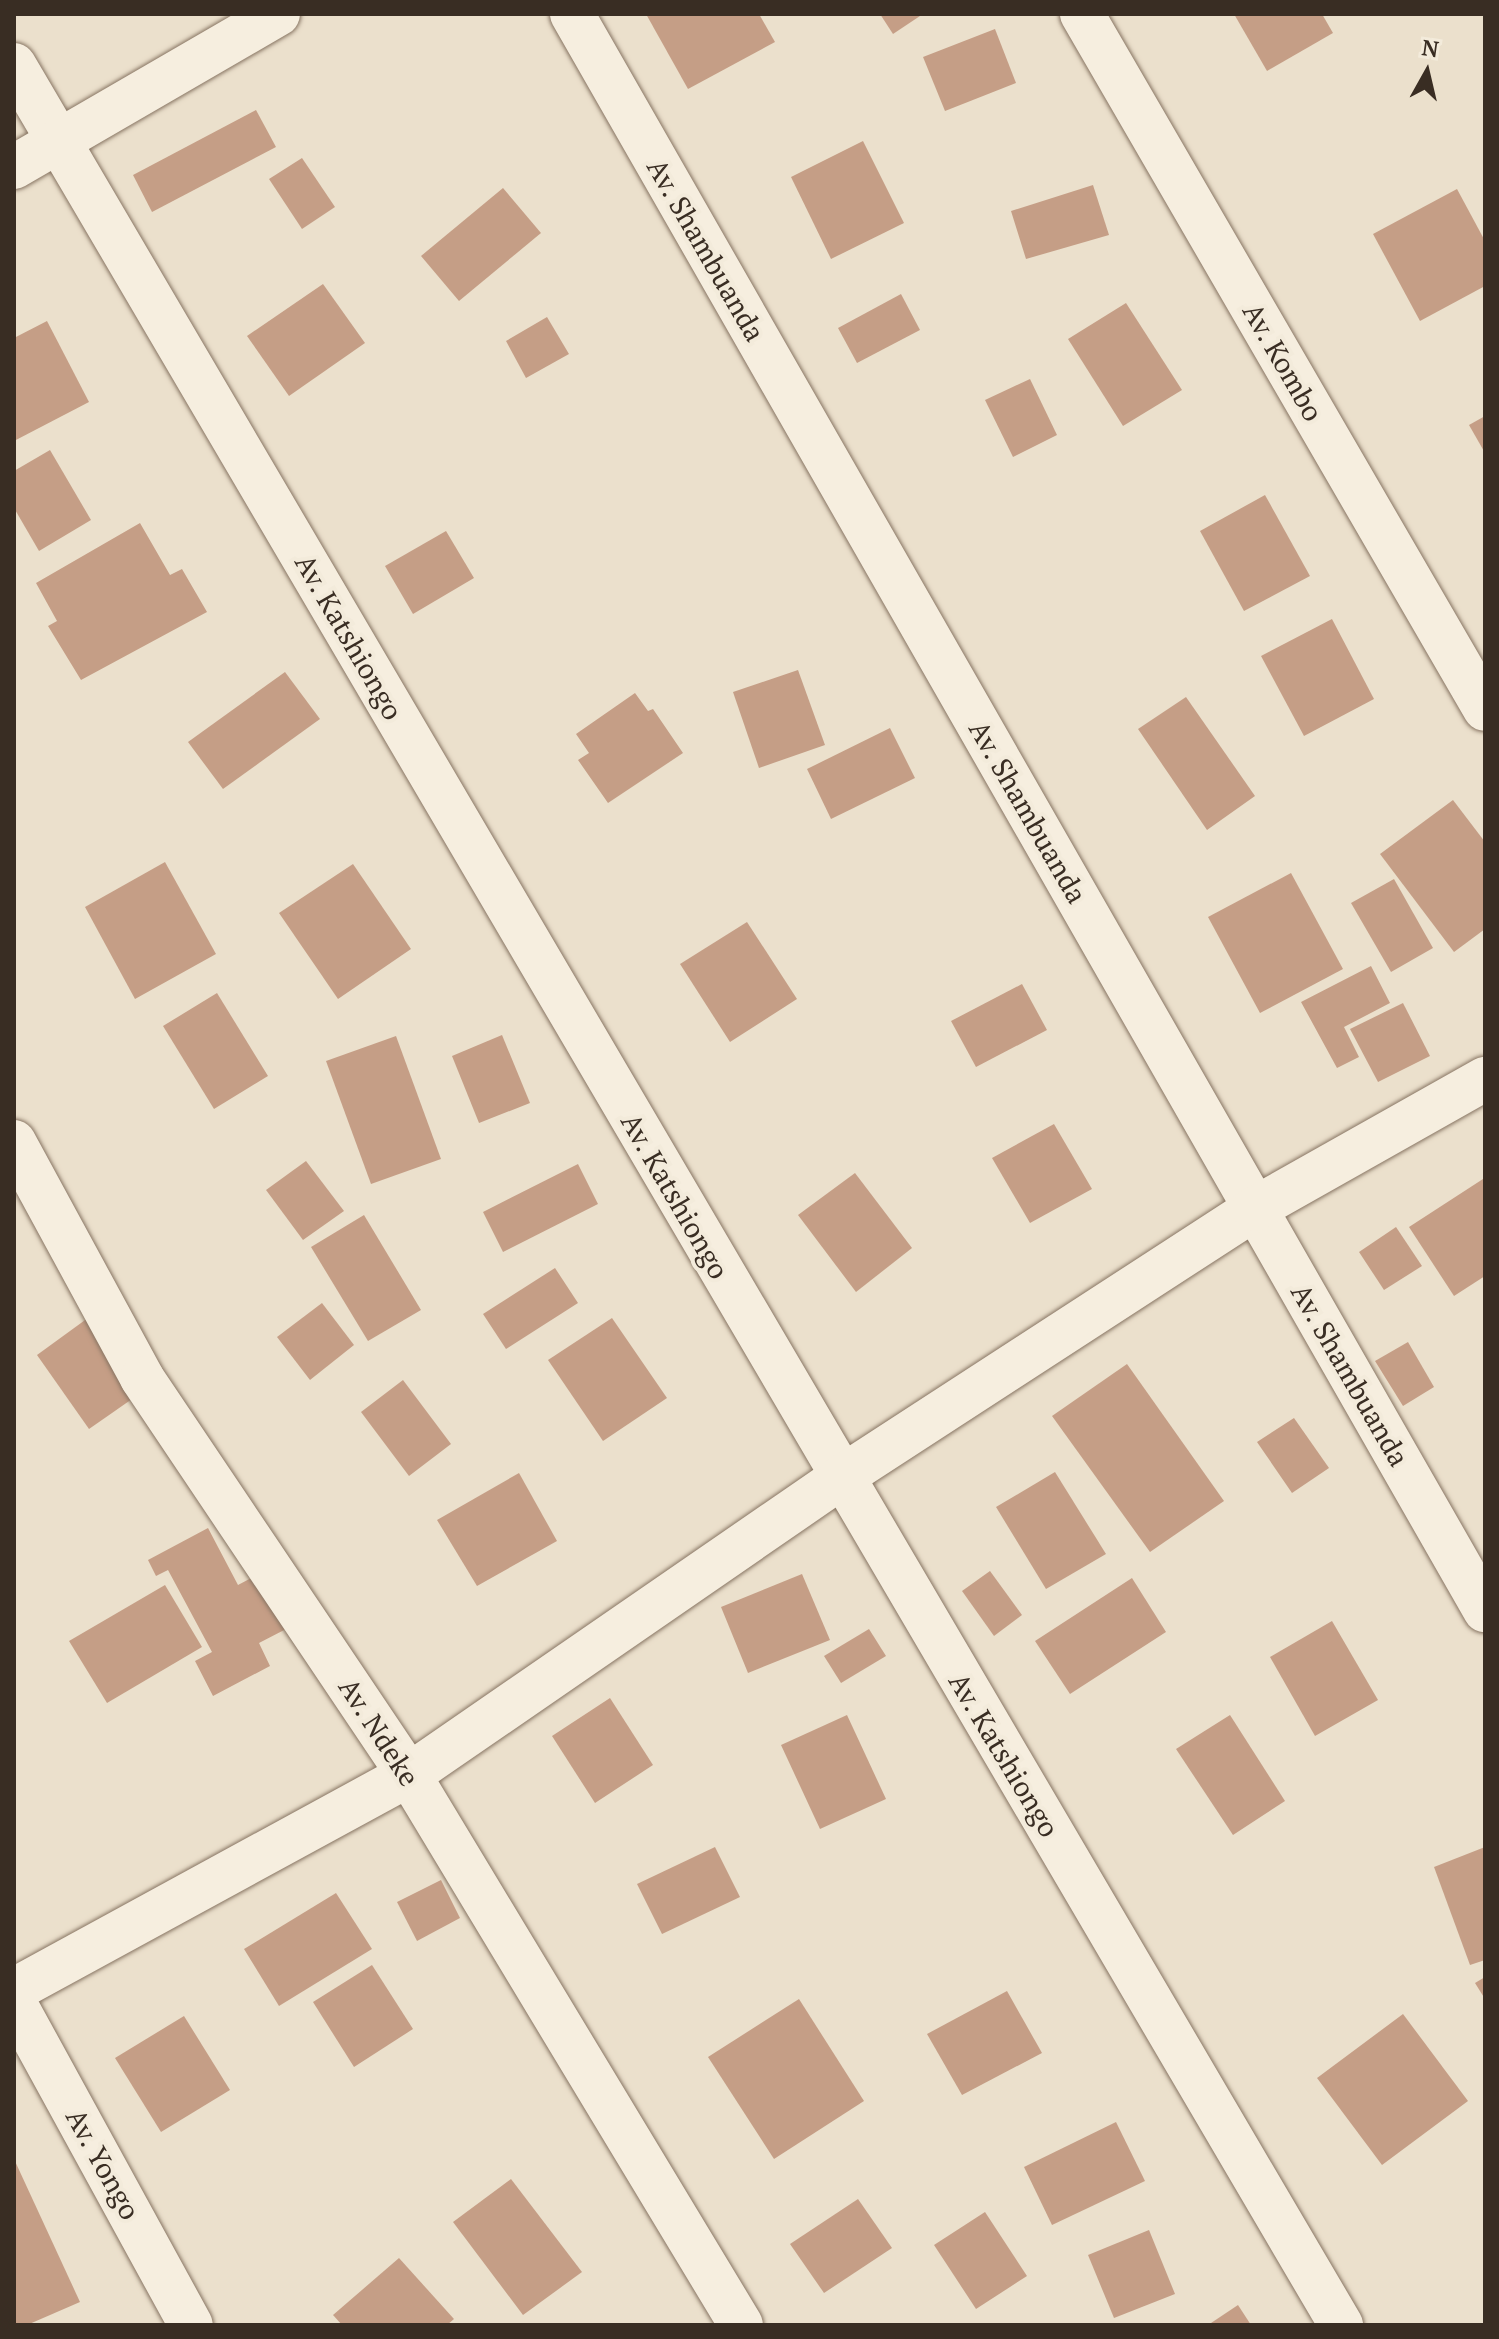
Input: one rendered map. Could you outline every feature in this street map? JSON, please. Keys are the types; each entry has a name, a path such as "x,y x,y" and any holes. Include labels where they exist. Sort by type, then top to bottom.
{"street":[{"path":"14,167 278,14"},
{"name":"Av. Shambuanda","path":"572,14 1485,1610"},
{"name":"Av. Kombo","path":"1082,14 1485,709"},
{"name":"Av. Katshiongo","path":"14,65 840,1478 1341,2325"},
{"path":"14,1990 409,1775 840,1478 1254,1209 1485,1079"},
{"name":"Av. Ndeke","path":"14,1142 142,1378 409,1775 741,2325"},
{"name":"Av. Yongo","path":"14,2002 191,2325"}],"building":[{"path":"646,14 759,14 775,42 688,89"},
{"path":"880,14 923,14 893,34"},
{"path":"1234,14 1322,14 1333,33 1267,71"},
{"path":"995,29 1016,83 945,111 923,57"},
{"path":"256,110 276,147 152,212 133,175"},
{"path":"863,141 904,223 831,259 791,177"},
{"path":"302,158 335,207 302,229 269,179"},
{"path":"1093,185 1109,235 1026,259 1011,211"},
{"path":"503,188 541,233 459,301 421,256"},
{"path":"1457,189 1485,241 1485,286 1420,321 1373,234"},
{"path":"323,284 365,343 289,396 247,336"},
{"path":"901,294 920,330 857,363 838,328"},
{"path":"1126,303 1182,390 1123,426 1068,339"},
{"path":"547,317 569,354 526,378 506,341"},
{"path":"47,321 89,402 14,441 14,338"},
{"path":"1030,379 1057,435 1013,457 985,400"},
{"path":"1485,416 1485,453 1469,425"},
{"path":"50,450 91,520 39,551 14,508 14,471"},
{"path":"1265,495 1310,576 1244,611 1200,531"},
{"path":"140,523 170,575 182,569 207,612 81,680 48,626 57,621 36,583"},
{"path":"446,531 474,578 413,614 385,566"},
{"path":"1332,619 1374,699 1304,736 1261,656"},
{"path":"798,670 825,745 759,768 733,692"},
{"path":"285,672 320,719 223,789 188,742"},
{"path":"635,693 648,711 653,709 683,753 608,803 578,760 589,753 576,734"},
{"path":"1186,697 1255,796 1207,830 1138,729"},
{"path":"890,728 915,778 831,819 807,769"},
{"path":"1453,800 1485,842 1485,929 1454,952 1380,854"},
{"path":"165,862 216,954 135,999 85,907"},
{"path":"353,864 411,949 338,999 279,913"},
{"path":"1291,873 1343,969 1260,1013 1208,917"},
{"path":"1394,879 1433,948 1391,972 1351,903"},
{"path":"747,922 797,999 730,1042 680,964"},
{"path":"1371,966 1390,1003 1344,1027 1359,1057 1337,1068 1301,1002"},
{"path":"1022,984 1047,1030 976,1067 951,1021"},
{"path":"217,993 268,1076 214,1109 163,1026"},
{"path":"1403,1003 1430,1056 1378,1082 1350,1029"},
{"path":"502,1035 530,1103 479,1123 452,1056"},
{"path":"396,1036 441,1159 371,1184 326,1061"},
{"path":"1054,1124 1092,1189 1030,1223 992,1158"},
{"path":"306,1161 344,1211 303,1240 266,1190"},
{"path":"578,1164 598,1204 503,1252 483,1212"},
{"path":"855,1173 912,1248 856,1292 798,1215"},
{"path":"1483,1179 1485,1276 1454,1296 1409,1227"},
{"path":"364,1215 421,1310 368,1341 311,1247"},
{"path":"1396,1227 1422,1266 1384,1290 1359,1252"},
{"path":"555,1268 578,1303 506,1349 483,1314"},
{"path":"322,1303 354,1345 310,1380 277,1337"},
{"path":"92,1315 145,1390 89,1429 37,1355"},
{"path":"612,1318 667,1398 603,1441 548,1360"},
{"path":"1408,1342 1434,1387 1403,1406 1375,1361"},
{"path":"1127,1364 1224,1501 1150,1552 1052,1416"},
{"path":"403,1380 451,1444 409,1476 361,1412"},
{"path":"1294,1418 1329,1468 1292,1493 1257,1442"},
{"path":"1055,1472 1106,1554 1046,1589 996,1507"},
{"path":"519,1473 557,1541 477,1586 437,1520"},
{"path":"208,1528 238,1585 259,1574 288,1628 259,1643 270,1666 213,1696 195,1661 212,1652 168,1570 156,1576 148,1560"},
{"path":"990,1571 1022,1615 994,1636 962,1591"},
{"path":"802,1574 830,1640 748,1673 721,1607"},
{"path":"1132,1578 1166,1632 1070,1694 1035,1641"},
{"path":"165,1585 202,1647 107,1703 69,1641"},
{"path":"1332,1621 1378,1700 1315,1736 1270,1657"},
{"path":"869,1629 886,1656 841,1683 824,1656"},
{"path":"610,1698 653,1765 595,1803 552,1736"},
{"path":"847,1715 886,1799 820,1829 781,1745"},
{"path":"1230,1715 1285,1801 1233,1835 1176,1749"},
{"path":"715,1847 740,1897 662,1934 637,1884"},
{"path":"1485,1847 1485,1960 1470,1965 1434,1867"},
{"path":"441,1880 460,1918 417,1941 397,1902"},
{"path":"336,1893 372,1949 279,2006 244,1949"},
{"path":"372,1965 413,2029 354,2067 313,2002"},
{"path":"1485,1977 1485,1999 1475,1983"},
{"path":"1007,1991 1042,2053 962,2095 927,2034"},
{"path":"799,1999 864,2101 774,2159 708,2057"},
{"path":"1403,2014 1468,2101 1382,2165 1317,2078"},
{"path":"184,2016 230,2090 161,2132 115,2058"},
{"path":"1116,2122 1145,2181 1052,2225 1024,2167"},
{"path":"14,2159 80,2302 27,2325 14,2325"},
{"path":"511,2179 582,2272 523,2315 453,2222"},
{"path":"858,2199 892,2248 824,2293 790,2244"},
{"path":"985,2212 1027,2276 976,2309 934,2245"},
{"path":"1149,2230 1175,2294 1114,2318 1088,2255"},
{"path":"399,2258 454,2319 447,2325 342,2325 333,2315"},
{"path":"1238,2305 1251,2325 1208,2325"}]}
